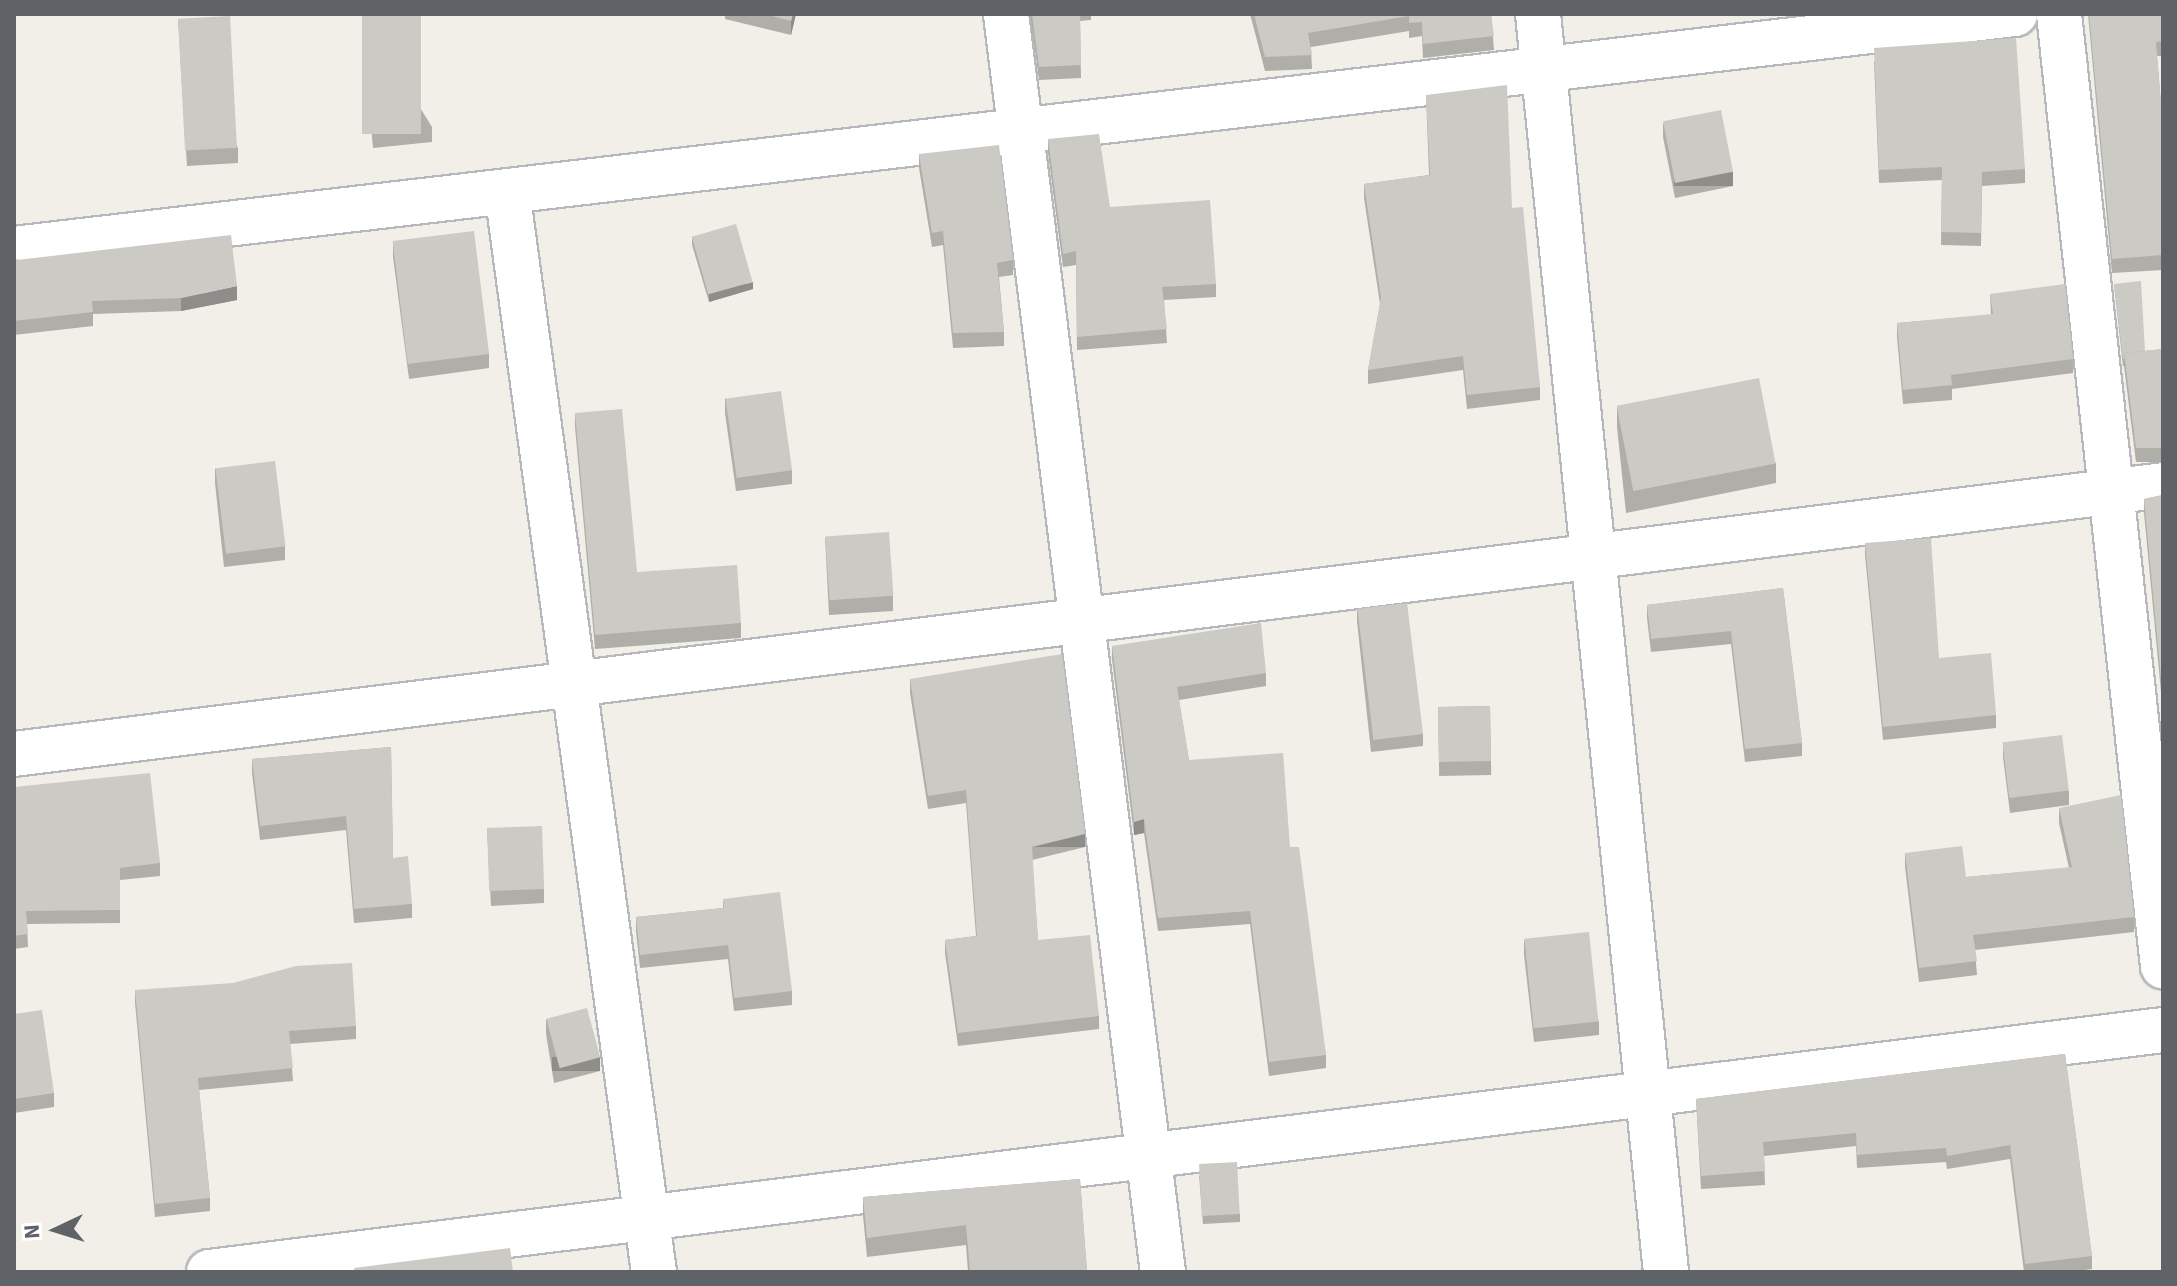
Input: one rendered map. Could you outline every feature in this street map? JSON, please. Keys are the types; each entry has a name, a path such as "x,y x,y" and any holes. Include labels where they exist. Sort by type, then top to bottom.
{"street":[{"path":"1006,14 1163,1272"},
{"path":"1538,14 1666,1272"},
{"path":"14,249 2015,14"},
{"path":"2059,14 2163,966"},
{"path":"507,191 654,1272"},
{"path":"14,754 2163,485"},
{"path":"209,1272 2163,1030"}],"building":[{"path":"362,14 421,14 421,134 362,134"},
{"path":"764,14 793,14 791,21"},
{"path":"1032,14 1080,14 1081,65 1039,67"},
{"path":"1254,14 1491,14 1494,36 1423,44 1422,22 1409,23 1409,16 1308,33 1312,55 1265,57"},
{"path":"2089,14 2163,14 2163,41 2156,42 2163,128 2163,255 2112,259"},
{"path":"230,16 237,148 185,151 178,19"},
{"path":"2016,38 2025,169 1982,172 1981,233 1941,232 1942,167 1879,170 1874,48"},
{"path":"1507,85 1512,208 1523,207 1540,387 1467,395 1463,356 1368,370 1381,298 1364,184 1430,175 1426,95"},
{"path":"1721,110 1733,172 1675,183 1663,121"},
{"path":"1099,134 1110,207 1210,200 1216,284 1162,287 1167,329 1077,337 1076,251 1063,254 1048,139"},
{"path":"999,145 1013,260 997,263 1004,332 953,333 943,231 932,233 919,154"},
{"path":"736,224 753,282 708,294 692,237"},
{"path":"474,231 489,354 408,364 393,241"},
{"path":"231,235 237,286 181,298 92,301 93,312 14,321 14,259"},
{"path":"2141,281 2145,351 2124,353 2123,359 2114,284"},
{"path":"2065,284 2073,359 1951,375 1952,385 1903,390 1897,323 1993,314 1990,294"},
{"path":"2163,349 2163,448 2136,448 2124,353"},
{"path":"1759,378 1776,463 1633,491 1617,406"},
{"path":"781,391 792,470 737,478 726,399"},
{"path":"622,409 637,572 737,565 741,623 595,635 575,413"},
{"path":"275,461 285,546 226,554 215,468"},
{"path":"2163,495 2163,699 2144,499"},
{"path":"889,532 893,596 830,600 825,536"},
{"path":"1931,538 1939,658 1991,653 1996,715 1883,727 1865,543"},
{"path":"1783,588 1802,743 1745,749 1731,631 1651,639 1647,605"},
{"path":"1407,603 1423,734 1373,740 1357,609"},
{"path":"1261,623 1266,673 1177,687 1189,760 1283,753 1290,847 1299,847 1326,1055 1269,1062 1250,911 1158,918 1144,819 1134,822 1112,646"},
{"path":"1062,654 1085,834 1032,847 1038,940 1090,935 1099,1016 958,1033 945,940 977,936 966,790 928,796 910,679"},
{"path":"1490,706 1491,761 1439,762 1438,707"},
{"path":"2062,735 2069,791 2009,798 2002,742"},
{"path":"391,747 393,858 408,856 412,904 354,909 346,816 260,826 252,759"},
{"path":"150,773 160,863 120,868 120,910 26,911 28,934 14,936 14,787"},
{"path":"2121,795 2134,917 1973,935 1977,961 1919,968 1905,853 1962,846 1966,877 2072,867 2059,808"},
{"path":"542,826 544,889 489,891 487,828"},
{"path":"780,892 792,991 734,998 728,945 640,955 636,917 724,908 723,899"},
{"path":"1589,932 1598,1022 1534,1028 1524,939"},
{"path":"352,963 356,1026 289,1031 293,1068 198,1078 210,1198 155,1204 135,990 233,983 296,966"},
{"path":"587,1008 600,1057 560,1068 546,1019"},
{"path":"42,1010 54,1093 14,1099 14,1014"},
{"path":"2065,1054 2092,1256 2025,1264 2010,1145 1947,1156 1946,1148 1857,1155 1856,1133 1763,1142 1765,1171 1701,1176 1696,1099"},
{"path":"1237,1162 1240,1214 1202,1216 1199,1164"},
{"path":"1080,1179 1087,1272 970,1272 966,1225 867,1238 863,1197"},
{"path":"510,1248 513,1272 355,1272 354,1268"}]}
